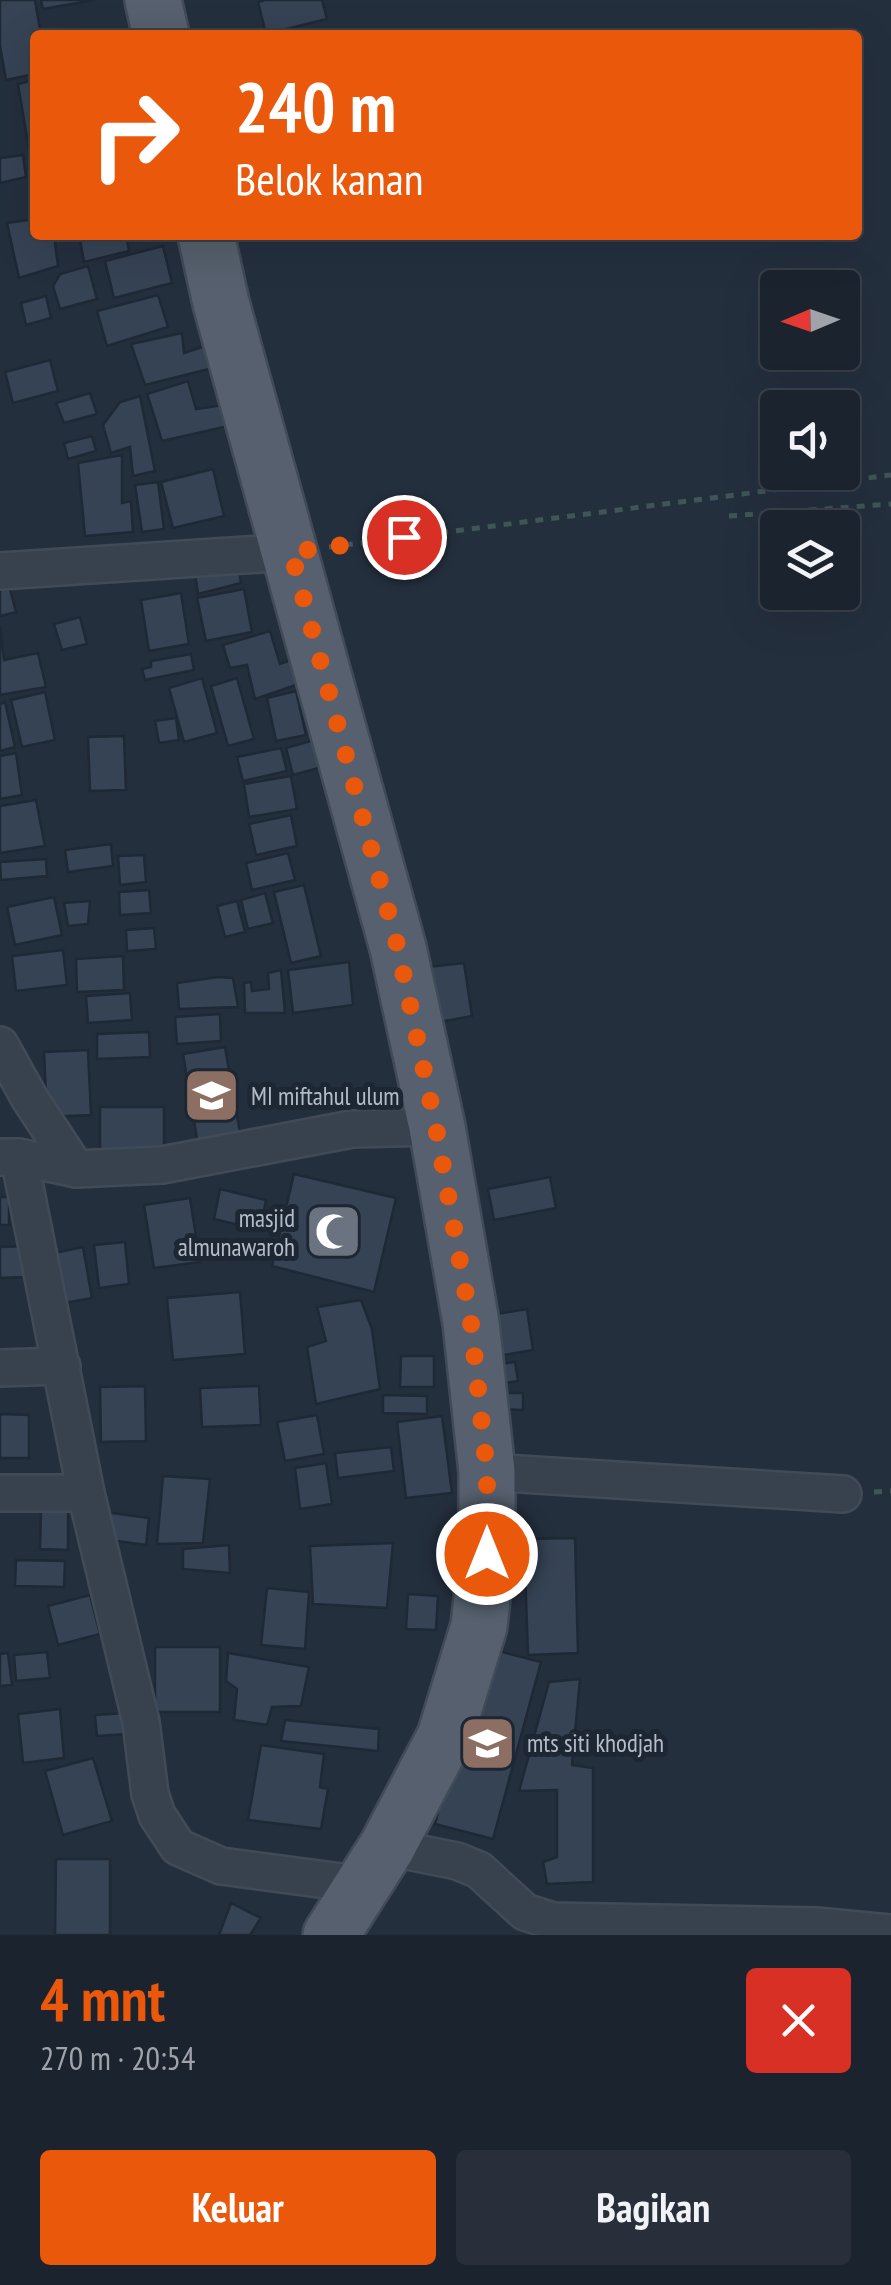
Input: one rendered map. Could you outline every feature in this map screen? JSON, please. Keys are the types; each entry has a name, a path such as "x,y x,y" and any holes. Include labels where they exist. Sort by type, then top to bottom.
{"main road":[{"path":"153,0 159,30"},
{"path":"207,240 398,948 436,1127 471,1323 487,1472 487,1554 478,1626 445,1737 376,1866 332,1935"}],"street":[{"path":"0,571 291,552"},
{"path":"0,1045 76,1169"},
{"path":"436,1127 352,1129 162,1165 76,1169 10,1157 62,1366 86,1493 141,1722 150,1794 164,1830 178,1846 221,1866 376,1866 457,1861 480,1870 525,1912 553,1928 816,1926 891,1933"},
{"path":"0,1368 62,1366"},
{"path":"487,1472 843,1494"},
{"path":"0,1493 86,1493"}],"path":[{"path":"291,552 891,475"},
{"path":"730,516 891,504"}],"building":[{"path":"0,0 35,0 40,30 30,30 30,75 6,80 0,46"},
{"path":"41,0 95,0 43,9"},
{"path":"322,0 327,19 282,30 265,30 258,2"},
{"path":"30,81 30,150 29,150 18,84"},
{"path":"23,155 26,177 0,183 0,158"},
{"path":"30,220 30,240 55,240 58,266 19,278 7,223"},
{"path":"80,240 127,240 129,251 84,262"},
{"path":"163,246 172,283 114,298 105,261"},
{"path":"88,266 97,299 60,309 53,286 60,274"},
{"path":"158,295 168,327 107,346 97,311"},
{"path":"46,296 51,318 26,325 21,303"},
{"path":"182,333 184,353 208,345 213,368 145,385 131,344"},
{"path":"50,360 58,391 13,403 5,372"},
{"path":"188,381 196,409 223,405 233,425 162,441 147,394"},
{"path":"90,393 97,414 64,423 56,403"},
{"path":"140,396 155,471 133,476 130,447 111,453 103,425 120,402"},
{"path":"92,436 96,451 68,459 64,443"},
{"path":"122,455 122,503 131,501 133,532 85,536 78,463"},
{"path":"213,469 224,516 173,528 161,482"},
{"path":"158,482 164,529 142,532 135,485"},
{"path":"238,563 241,583 198,594 195,574"},
{"path":"9,585 16,612 0,616 0,588"},
{"path":"244,589 252,632 206,641 197,598"},
{"path":"181,593 189,644 149,651 141,600"},
{"path":"80,617 87,644 62,650 54,624"},
{"path":"0,626 4,660 38,653 46,687 0,695"},
{"path":"270,631 280,664 294,659 299,684 255,699 247,665 230,668 223,645"},
{"path":"191,654 194,670 145,680 142,669 151,667 151,661"},
{"path":"202,678 217,733 184,742 169,688"},
{"path":"237,678 254,739 228,746 211,686"},
{"path":"296,691 306,735 276,741 267,698"},
{"path":"45,692 55,740 22,747 11,700"},
{"path":"5,702 15,747 0,751 0,704"},
{"path":"176,718 179,740 159,743 155,721"},
{"path":"124,736 126,790 90,791 88,737"},
{"path":"314,740 322,767 293,775 286,748"},
{"path":"281,748 287,771 243,781 237,757"},
{"path":"16,753 22,795 0,799 0,756"},
{"path":"291,776 297,809 249,817 244,784"},
{"path":"36,800 45,846 0,853 0,806"},
{"path":"291,815 297,846 256,855 249,824"},
{"path":"111,844 113,866 68,872 65,850"},
{"path":"288,853 295,880 252,890 246,863"},
{"path":"144,855 146,882 120,885 118,856"},
{"path":"46,859 47,876 1,880 0,862"},
{"path":"304,885 321,956 291,963 274,892"},
{"path":"149,890 151,913 120,915 119,892"},
{"path":"265,893 273,923 248,929 241,900"},
{"path":"54,897 62,935 15,945 7,907"},
{"path":"90,901 88,924 68,926 64,903"},
{"path":"237,901 245,932 225,937 217,906"},
{"path":"154,928 156,949 127,951 126,930"},
{"path":"63,950 67,985 16,991 12,956"},
{"path":"123,956 124,990 77,992 76,959"},
{"path":"349,962 353,1005 293,1013 288,970"},
{"path":"464,963 472,1016 429,1024 418,968"},
{"path":"281,970 285,1013 245,1013 244,983 251,982 252,991 269,989 268,973"},
{"path":"233,978 238,1007 179,1009 177,983"},
{"path":"130,993 132,1020 88,1023 86,996"},
{"path":"220,1014 221,1041 177,1044 175,1017"},
{"path":"149,1032 150,1057 97,1059 97,1034"},
{"name":"MI miftahul ulum","path":"225,1047 241,1138 198,1145 183,1054"},
{"path":"88,1050 91,1115 47,1117 44,1052"},
{"path":"100,1107 164,1107 164,1150 100,1150"},
{"name":"masjid almunawaroh","path":"294,1174 396,1198 374,1292 272,1266"},
{"path":"550,1177 556,1208 494,1220 488,1189"},
{"path":"220,1189 266,1200 260,1230 214,1219"},
{"path":"0,1197 9,1197 9,1225 0,1225"},
{"path":"190,1198 200,1262 154,1268 144,1205"},
{"path":"125,1242 129,1284 99,1288 94,1245"},
{"path":"25,1246 26,1277 0,1278 0,1247"},
{"path":"83,1247 92,1298 59,1304 49,1254"},
{"path":"240,1292 245,1354 173,1360 167,1298"},
{"path":"361,1300 372,1329 380,1389 316,1404 307,1347 326,1341 317,1307"},
{"path":"527,1309 533,1350 492,1357 485,1316"},
{"path":"401,1356 434,1356 434,1387 400,1387"},
{"path":"515,1362 518,1381 497,1384 494,1365"},
{"path":"145,1386 146,1441 101,1442 100,1387"},
{"path":"259,1386 261,1425 202,1427 200,1388"},
{"path":"492,1393 523,1393 523,1410 492,1409"},
{"path":"383,1395 427,1396 427,1414 383,1413"},
{"path":"0,1414 29,1415 29,1458 0,1458"},
{"path":"317,1415 324,1454 285,1461 277,1422"},
{"path":"442,1416 452,1493 406,1498 397,1422"},
{"path":"391,1447 394,1471 338,1478 335,1453"},
{"path":"326,1463 332,1504 300,1509 295,1468"},
{"path":"163,1476 210,1479 203,1543 157,1544"},
{"path":"41,1510 68,1510 68,1550 40,1549"},
{"path":"105,1512 149,1518 146,1545 102,1539"},
{"path":"575,1538 578,1653 528,1655 524,1539"},
{"path":"393,1543 387,1608 313,1604 310,1546"},
{"path":"229,1545 230,1573 183,1569 183,1549"},
{"path":"16,1560 65,1561 64,1587 15,1586"},
{"path":"267,1588 309,1592 305,1649 261,1645"},
{"path":"408,1594 438,1596 436,1630 406,1629"},
{"path":"90,1595 100,1634 58,1645 48,1606"},
{"path":"155,1647 220,1647 220,1712 155,1712"},
{"name":"mts siti khodjah","path":"483,1647 541,1662 493,1839 435,1824"},
{"path":"47,1652 50,1678 16,1681 14,1655"},
{"path":"8,1653 12,1685 0,1686 0,1654"},
{"path":"228,1653 309,1667 301,1706 272,1707 267,1725 234,1720 237,1689 226,1681"},
{"path":"580,1679 572,1765 593,1768 593,1882 547,1884 543,1862 557,1857 557,1790 519,1791 549,1682"},
{"path":"60,1709 64,1758 23,1763 18,1714"},
{"path":"126,1713 128,1734 97,1736 95,1715"},
{"path":"285,1720 379,1729 378,1751 281,1741"},
{"path":"261,1745 324,1754 320,1787 328,1789 321,1829 248,1820"},
{"path":"93,1758 112,1821 63,1835 45,1771"},
{"path":"56,1859 110,1859 110,1935 55,1935"},
{"path":"231,1903 261,1918 250,1935 219,1935"}],"place":[{"name":"MI miftahul ulum","path":"212,1096"},
{"name":"masjid almunawaroh","path":"334,1232"},
{"name":"mts siti khodjah","path":"488,1743"}],"route":[{"path":"404,537 291,552 398,948 436,1127 471,1323 487,1472 487,1554"}]}
